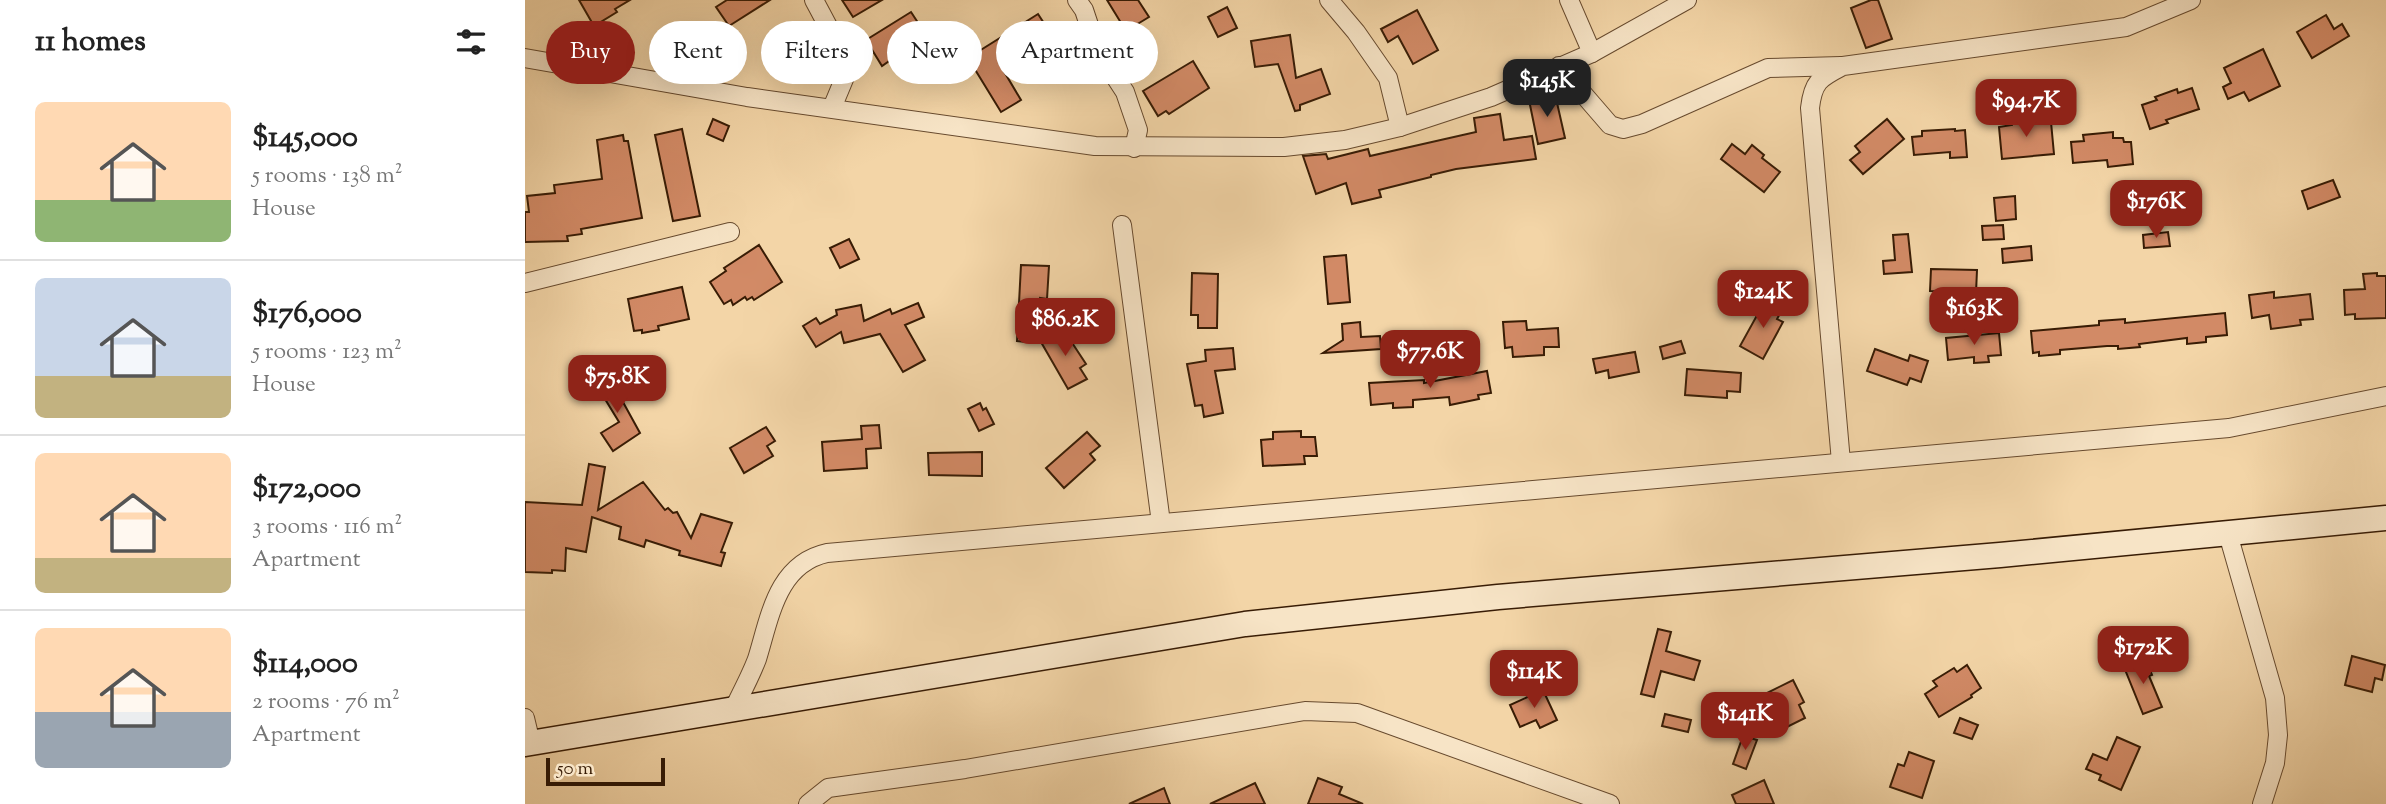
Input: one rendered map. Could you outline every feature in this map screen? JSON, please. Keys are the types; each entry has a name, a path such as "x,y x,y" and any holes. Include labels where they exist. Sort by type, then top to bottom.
{"main road":[{"path":"528,744 1245,624 1498,597 2000,555 2386,518"}],"street":[{"path":"814,0 838,44 847,72 832,108"},
{"path":"1077,0 1084,10 1097,48 1125,92 1139,130 1135,148"},
{"path":"1329,0 1356,32 1388,78 1400,127"},
{"path":"1569,0 1592,53"},
{"path":"525,58 747,97 1095,146 1284,147 1345,140 1400,127 1491,97 1592,53 1687,0"},
{"path":"1559,66 1610,125 1623,129 1642,124 1768,68 1843,66 2126,27 2191,0"},
{"path":"1841,462 1810,108 1812,91 1818,83 1843,66"},
{"path":"1122,225 1161,523"},
{"path":"525,283 730,232"},
{"path":"734,708 756,660 764,626 778,594 796,568 813,556 2229,428 2386,396"},
{"path":"2228,534 2275,698 2278,735 2275,763 2262,804"},
{"path":"808,804 828,788 965,769 1305,711 1357,713 1611,804"},
{"path":"525,718 528,744"}],"building":[{"path":"579,0 630,0 602,21 591,21"},
{"path":"727,0 770,0 737,21 726,21 716,7"},
{"path":"842,0 882,0 853,17"},
{"path":"1107,0 1138,0 1149,17 1142,21 1120,21"},
{"path":"1878,0 1892,39 1866,48 1851,8"},
{"path":"1227,7 1237,28 1218,37 1208,17"},
{"path":"1417,10 1438,50 1413,64 1398,36 1388,42 1381,29"},
{"path":"911,12 917,21 897,21"},
{"path":"1038,14 1043,21 1027,21"},
{"path":"2326,15 2334,29 2342,24 2349,36 2312,58 2297,32"},
{"path":"887,27 887,62 882,66 873,51 873,36"},
{"path":"1290,35 1296,78 1321,69 1330,94 1300,105 1300,110 1295,111 1278,64 1255,67 1251,41"},
{"path":"996,40 996,84 1011,84 1021,100 1001,112 982,81 982,49"},
{"path":"2263,49 2280,86 2249,101 2244,92 2228,99 2223,87 2231,83 2224,68"},
{"path":"1193,61 1209,88 1169,114 1166,111 1158,116 1143,91"},
{"path":"2192,88 2199,109 2166,120 2168,123 2150,129 2142,105 2177,89 2178,93"},
{"path":"1555,94 1565,138 1538,144 1529,100"},
{"path":"1500,114 1504,140 1532,136 1536,159 1456,169 1431,175 1379,190 1381,197 1352,204 1346,183 1316,194 1303,156 1326,154 1328,159 1368,149 1370,156 1476,132 1474,118"},
{"path":"2028,116 2029,124 2051,122 2054,154 2002,159 1999,127 2012,125 2012,118"},
{"path":"713,119 729,126 723,141 707,134"},
{"path":"1887,119 1904,139 1863,174 1850,160 1860,152 1855,146"},
{"path":"682,129 700,216 673,221 655,135"},
{"path":"1965,130 1967,157 1950,158 1950,152 1914,155 1912,137 1922,136 1922,131"},
{"path":"2113,132 2113,138 2123,138 2124,142 2131,142 2133,164 2108,167 2107,160 2073,163 2071,142 2084,141 2083,135"},
{"path":"623,135 624,141 628,141 642,218 581,229 582,234 567,236 568,241 525,242 525,212 529,212 527,196 555,193 554,185 602,179 597,140"},
{"path":"1732,144 1745,154 1752,145 1764,155 1762,158 1780,172 1764,192 1721,159"},
{"path":"2333,180 2340,197 2308,209 2302,191"},
{"path":"2015,196 2016,219 1996,221 1994,198"},
{"path":"2003,225 2004,239 1983,240 1982,226"},
{"path":"2168,232 2170,246 2144,248 2143,235"},
{"path":"1908,234 1912,272 1884,274 1883,261 1895,260 1893,235"},
{"path":"849,239 859,259 840,268 830,248"},
{"path":"759,245 782,282 754,300 752,297 747,300 745,297 733,305 731,300 724,304 710,282 726,271 724,268"},
{"path":"2031,246 2032,260 2003,263 2002,249"},
{"path":"1346,255 1350,302 1328,304 1324,257"},
{"path":"1021,265 1049,266 1047,299 1040,298 1039,307 1031,306 1026,342 1017,341"},
{"path":"1931,269 1977,270 1976,293 1930,291"},
{"path":"1192,273 1218,274 1217,328 1198,328 1198,315 1191,315"},
{"path":"2377,273 2377,276 2386,276 2386,318 2355,319 2355,314 2345,315 2344,290 2365,289 2363,274"},
{"path":"682,287 689,319 658,326 659,330 642,333 642,330 634,331 628,299"},
{"path":"2274,292 2274,298 2310,294 2313,319 2300,320 2301,325 2271,329 2269,315 2252,318 2249,295"},
{"path":"1766,299 1783,308 1777,319 1783,322 1763,359 1740,346"},
{"path":"918,303 924,317 905,325 925,360 903,372 880,334 844,343 841,332 816,347 803,326 816,318 820,324 837,315 836,310 861,305 864,321 890,309 892,314"},
{"path":"2225,313 2227,335 2206,337 2206,342 2187,344 2187,338 2139,344 2140,347 2118,349 2118,346 2107,346 2060,350 2060,354 2039,356 2039,352 2033,353 2031,331 2099,325 2099,321 2125,319 2125,323"},
{"path":"1526,321 1527,330 1558,328 1559,347 1544,347 1544,355 1513,357 1512,347 1505,348 1503,322"},
{"path":"1360,322 1361,337 1380,336 1381,349 1323,353 1343,340 1342,324"},
{"path":"1063,329 1086,364 1080,368 1087,379 1068,389 1041,342"},
{"path":"1999,333 2001,355 1988,356 1989,362 1974,363 1974,357 1948,360 1946,338"},
{"path":"1681,341 1685,353 1663,359 1660,347"},
{"path":"1233,348 1235,369 1215,371 1223,413 1204,417 1202,405 1195,406 1187,364 1206,361 1205,350"},
{"path":"1875,349 1908,361 1910,355 1928,361 1921,382 1910,378 1907,385 1867,371"},
{"path":"1635,352 1639,372 1609,378 1608,370 1596,373 1593,359"},
{"path":"1687,369 1741,373 1740,392 1727,391 1727,398 1685,395"},
{"path":"1487,371 1491,393 1478,395 1479,399 1450,405 1449,397 1413,400 1413,407 1393,408 1393,403 1371,405 1369,383 1424,380 1424,383"},
{"path":"607,373 640,433 613,451 601,433 619,422 594,381"},
{"path":"980,403 983,410 986,408 994,424 979,431 968,409"},
{"path":"879,425 881,448 866,449 867,468 824,471 822,442 862,439 861,426"},
{"path":"766,427 775,441 767,446 773,456 744,473 730,448"},
{"path":"1301,431 1301,437 1315,437 1317,456 1304,456 1305,464 1263,466 1261,440 1273,439 1273,432"},
{"path":"1087,432 1100,446 1090,454 1095,460 1064,488 1046,468"},
{"path":"982,452 982,476 929,475 928,453"},
{"path":"589,464 605,467 598,510 643,482 665,510 668,508 673,513 677,512 691,538 701,514 732,523 721,552 725,553 721,566 679,555 680,551 646,540 644,547 619,539 621,527 592,517 586,552 566,548 565,571 525,572 525,502 582,505"},
{"path":"1658,629 1671,632 1666,651 1700,661 1694,680 1661,671 1654,697 1641,694"},
{"path":"2352,656 2385,665 2382,680 2375,678 2372,692 2345,685"},
{"path":"2145,658 2152,675 2149,676 2162,707 2143,714 2124,667"},
{"path":"1967,665 1981,688 1971,695 1972,697 1939,717 1925,694 1937,686 1933,681 1954,668 1957,672"},
{"path":"1793,680 1804,702 1799,705 1805,718 1781,730 1763,695"},
{"path":"1543,690 1557,720 1540,728 1536,720 1520,727 1510,705"},
{"path":"1665,714 1691,720 1688,732 1662,726"},
{"path":"1960,718 1978,725 1972,739 1954,733"},
{"path":"1743,736 1757,740 1746,769 1733,764"},
{"path":"2117,737 2140,747 2121,790 2099,780 2101,775 2086,769 2093,754 2107,760"},
{"path":"1909,752 1934,761 1922,798 1890,787 1898,764 1904,766"},
{"path":"1318,778 1342,787 1339,794 1363,804 1308,804"},
{"path":"1764,780 1774,804 1736,804 1732,795"},
{"path":"1255,783 1265,804 1210,804"},
{"path":"1164,788 1170,804 1129,804"}]}
